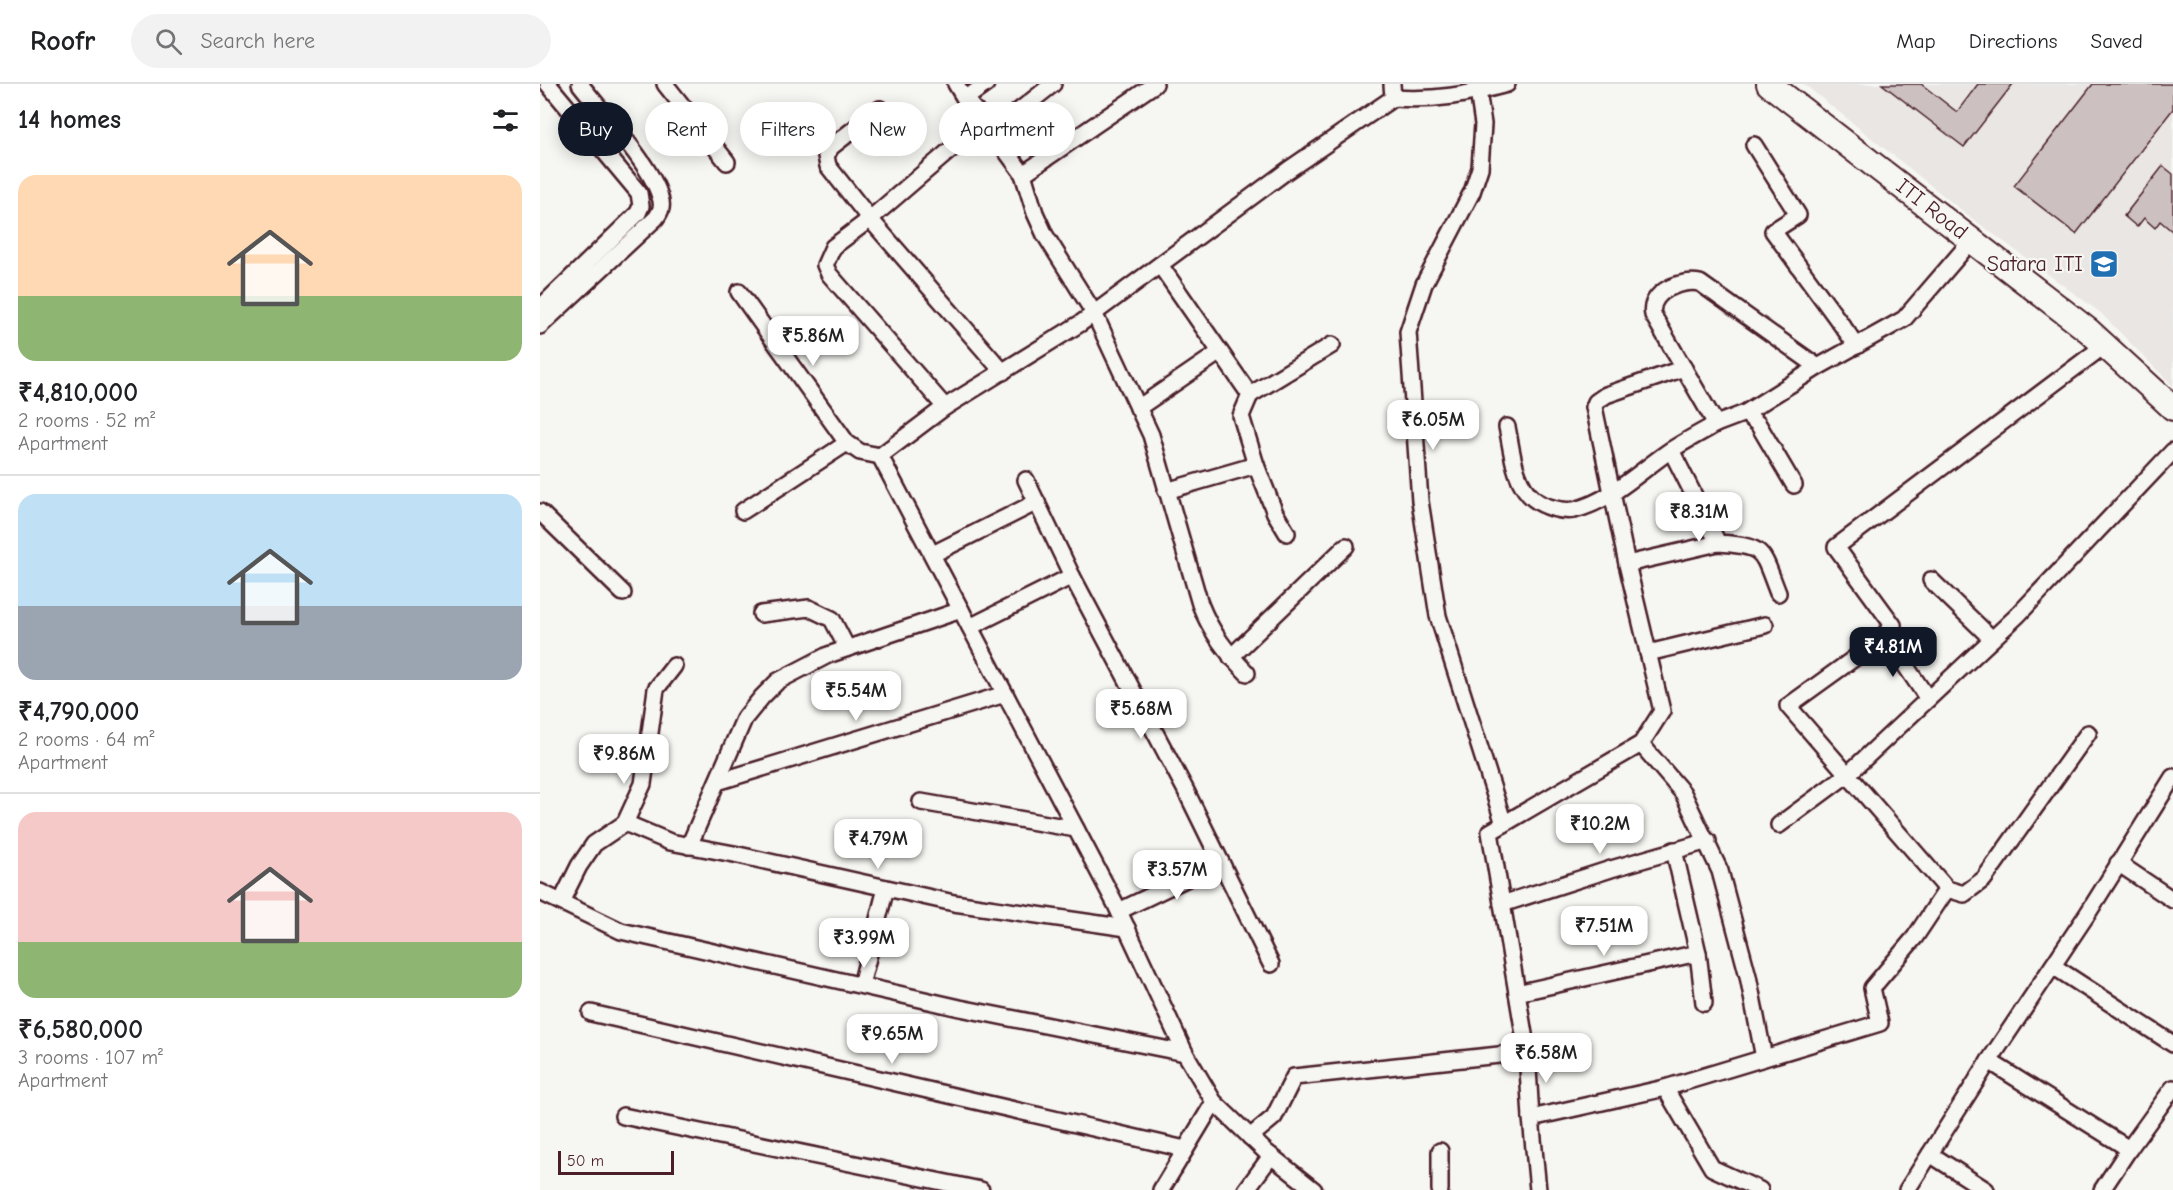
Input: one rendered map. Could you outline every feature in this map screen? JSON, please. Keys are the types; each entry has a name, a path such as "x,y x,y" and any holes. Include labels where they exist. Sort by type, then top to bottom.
{"main road":[{"name":"ITI Road","path":"1769,84 2089,331 2173,408"}],"street":[{"path":"540,308 638,213 641,206 639,193 548,84"},
{"path":"540,326 656,218 661,210 661,199 657,187 646,168 580,84"},
{"path":"665,84 727,162"},
{"path":"956,84 967,102"},
{"path":"965,99 986,84"},
{"path":"1026,102 1053,84"},
{"path":"1023,174 1155,84"},
{"path":"739,292 847,443 860,452 880,456 945,407 1094,313 1392,91 1421,100 1452,98 1507,84"},
{"path":"1478,91 1483,124 1480,168 1472,192 1424,284 1408,332 1420,501 1438,616 1504,824"},
{"path":"848,134 831,147 826,156 828,166 870,219 1003,372"},
{"path":"1754,145 1797,216 1773,231 1857,346"},
{"path":"945,407 829,274 825,265 833,247 951,156"},
{"path":"1010,156 1023,174 1035,213 1045,235 1094,313 1151,435 1200,604 1215,637 1247,673"},
{"path":"1507,427 1516,471 1524,487 1534,499 1551,507 1565,510 1591,504 1611,493 1671,450 1716,424 1745,413 1818,367 1904,319 1972,240"},
{"path":"1160,265 1250,394"},
{"path":"1716,424 1653,315 1652,303 1672,287 1692,281 1700,283 1818,367"},
{"path":"1287,533 1275,513 1256,465 1241,416 1250,394 1332,345"},
{"path":"2088,733 1984,879 1965,894 1947,889 1788,706 1881,639 1893,625 1836,546 2105,345"},
{"path":"1138,408 1221,352"},
{"path":"1538,1190 1527,1052 1490,832 1641,744 1662,711 1611,493 1594,407 1596,402 1606,395 1684,368"},
{"path":"1745,413 1758,424 1794,485"},
{"path":"743,512 847,443"},
{"path":"1671,450 1718,543"},
{"path":"1779,825 1848,774 2018,615 2173,451"},
{"path":"880,456 1119,911 1185,1053 1214,1102 1271,1156 1314,1190"},
{"path":"1166,491 1256,465"},
{"path":"1026,480 1072,576 1185,789 1271,964"},
{"path":"933,554 1037,502"},
{"path":"540,512 623,593"},
{"path":"1627,564 1718,543 1745,545 1758,551 1764,557 1778,593"},
{"path":"1231,657 1346,546"},
{"path":"970,627 1072,576"},
{"path":"1931,580 1992,639"},
{"path":"761,614 809,608 832,619 847,648"},
{"path":"689,846 744,719 778,681 828,655 962,610"},
{"path":"1648,653 1765,625"},
{"path":"1881,639 1903,662 1928,699"},
{"path":"561,902 579,866 594,844 625,822 643,784 656,689 674,666"},
{"path":"717,782 1005,694"},
{"path":"1641,744 1683,793 1708,841 1720,871 1748,976 1764,1058"},
{"path":"1907,1190 2118,862 2167,799 2173,777"},
{"path":"921,802 1076,829"},
{"path":"625,822 670,843 954,903 1127,928"},
{"path":"1502,904 1708,841"},
{"path":"1674,850 1698,953 1704,1003"},
{"path":"1119,911 1221,861"},
{"path":"2118,862 2173,900"},
{"path":"861,985 886,888"},
{"path":"1531,1118 1665,1088 1880,1023 1872,988 1915,937 1947,889"},
{"path":"540,892 621,931 960,1008 1185,1053"},
{"path":"1517,993 1698,953"},
{"path":"2053,966 2173,1044"},
{"path":"591,1013 1185,1149"},
{"path":"1250,1137 1274,1117 1294,1077 1527,1052"},
{"path":"1989,1061 2129,1149"},
{"path":"1665,1088 1712,1168 1760,1190"},
{"path":"2103,1190 2173,1088"},
{"path":"1161,1190 1214,1102"},
{"path":"623,1116 981,1190"},
{"path":"1440,1151 1440,1190"},
{"path":"1930,1154 1986,1190"},
{"path":"1245,1190 1271,1156"}],"shaded area":[{"name":"Satara ITI","path":"1804,84 2173,84 2173,386 2101,313 1969,216"}],"building":[{"path":"1882,84 1921,84 1957,112 1978,84 2013,84 1964,147"},
{"path":"2093,84 2173,84 2173,109 2076,234 2014,186"},
{"path":"2163,166 2173,174 2173,232 2160,221 2155,228 2144,218 2137,227 2124,216"}],"place":[{"name":"Satara ITI","path":"2104,264"}]}
